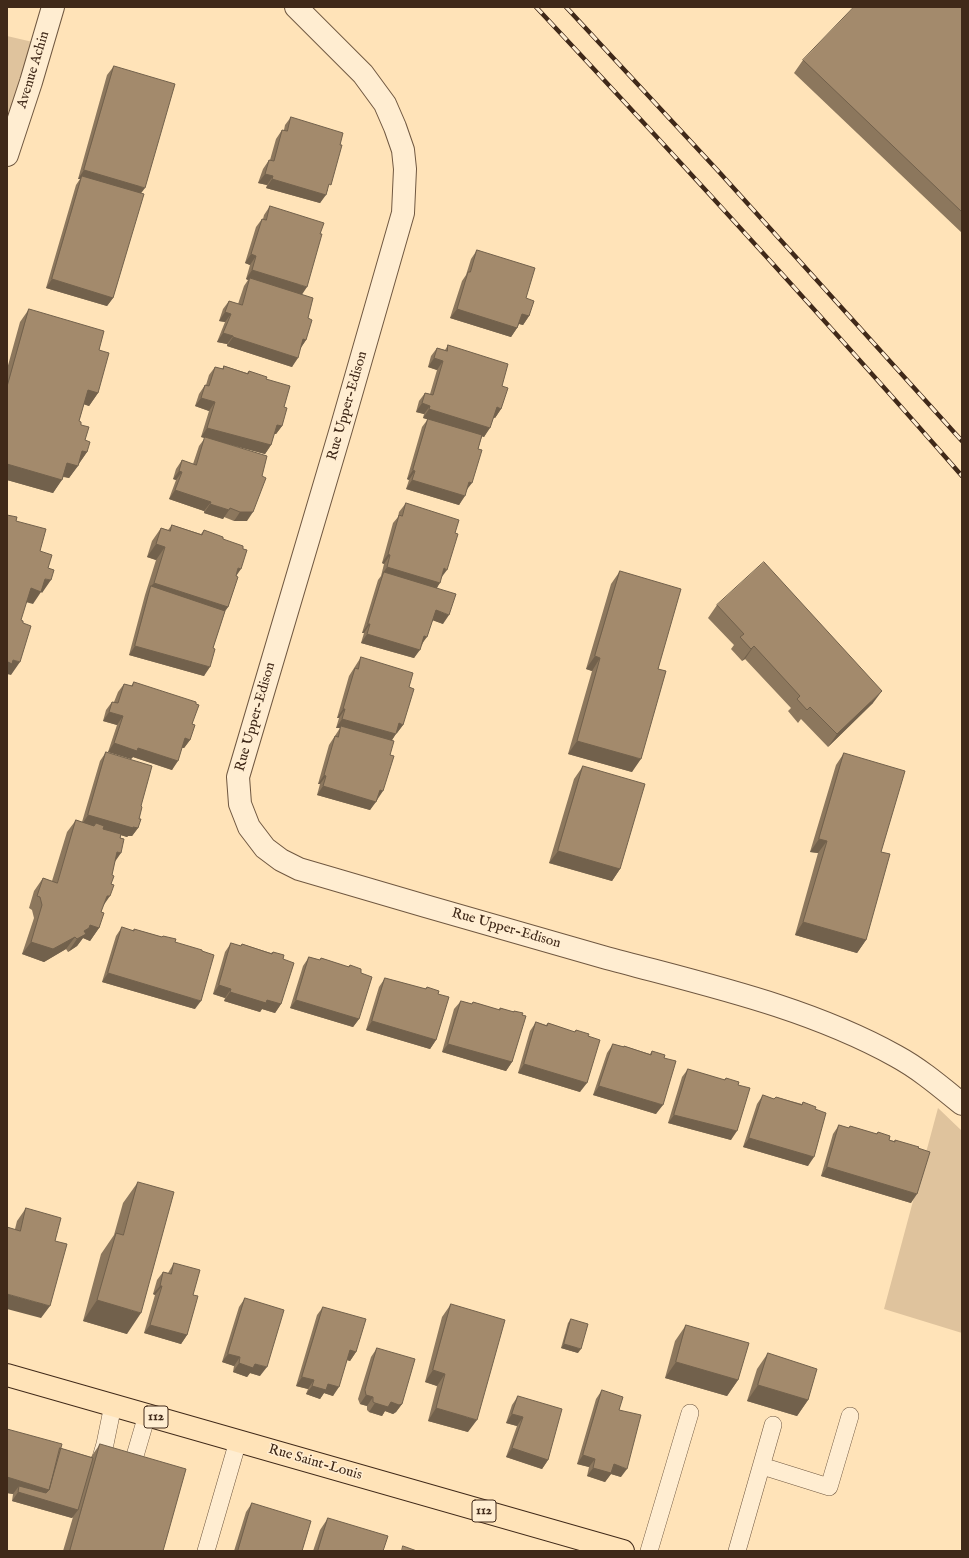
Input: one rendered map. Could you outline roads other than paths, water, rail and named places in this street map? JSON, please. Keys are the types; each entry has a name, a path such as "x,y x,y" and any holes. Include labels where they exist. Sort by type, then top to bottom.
{"main road":[{"name":"Rue Saint-Louis","path":"7,1374 623,1551"}],"street":[{"name":"Avenue Achin","path":"7,155 31,82 53,7"},
{"name":"Rue Upper-Edison","path":"296,7 363,74 385,104 403,150 405,169 403,213 238,777 240,804 250,827 265,848 281,860 299,869 463,918 765,1002 836,1026 897,1056 936,1083 962,1104"}],"lane":[{"path":"100,1461 113,1405"},
{"path":"649,1551 690,1413"},
{"path":"132,1466 147,1415"},
{"path":"762,1466 829,1487 850,1416"},
{"path":"737,1551 773,1425"},
{"path":"206,1551 238,1441"}],"railway":[{"path":"536,7 751,240 962,476"},
{"path":"566,7 720,173 962,441"}]}
